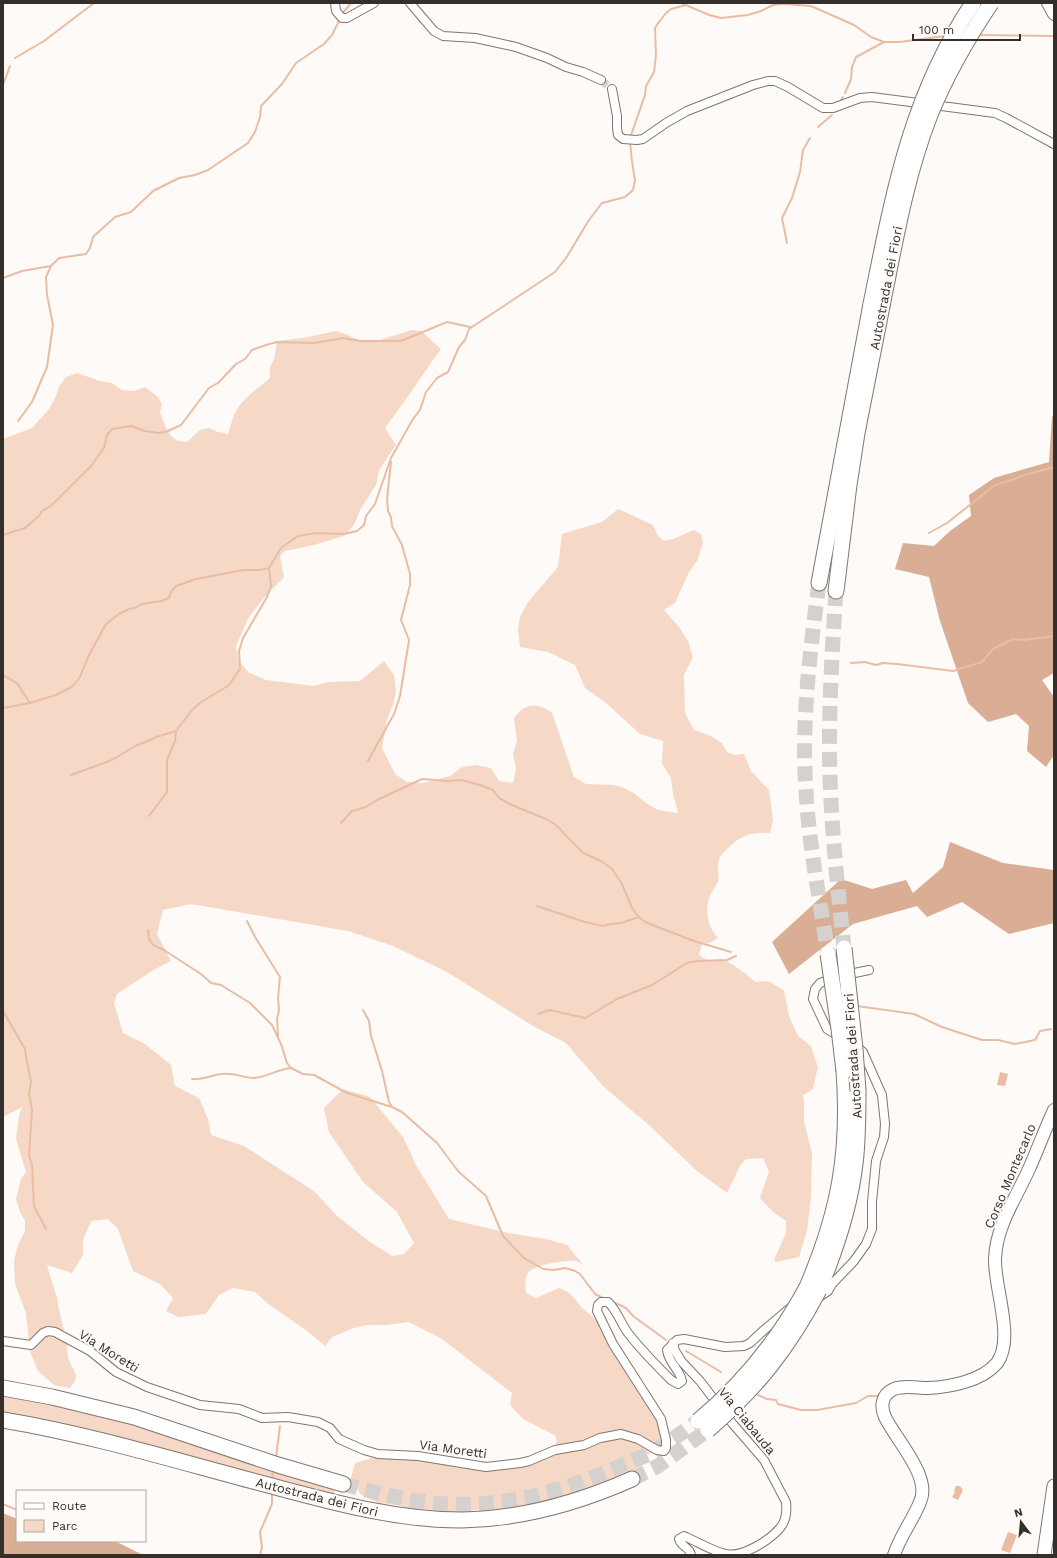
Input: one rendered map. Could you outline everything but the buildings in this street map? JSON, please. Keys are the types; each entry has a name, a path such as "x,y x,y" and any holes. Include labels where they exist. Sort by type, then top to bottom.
{"highway":[{"name":"Autostrada dei Fiori","path":"836,591 849,485 892,202 913,124 927,88 945,49 972,3"},
{"name":"Autostrada dei Fiori","path":"819,583 829,523 877,305 918,148 930,115 960,50 991,3"},
{"name":"Autostrada dei Fiori","path":"703,1426 747,1395 776,1360 796,1330 813,1289 840,1235 852,1187 857,1145 858,1091 844,948"},
{"name":"Autostrada dei Fiori","path":"813,1289 839,1192 845,1148 846,1113 844,1071 828,954"},
{"name":"Autostrada dei Fiori","path":"3,1388 52,1397 134,1417 278,1465 343,1484"},
{"name":"Autostrada dei Fiori","path":"3,1420 63,1431 324,1501 394,1515 463,1520 525,1514 553,1508 586,1498 632,1479"}],"main road":[{"path":"1048,3 1054,14"},
{"name":"Corso Montecarlo","path":"894,1555 920,1502 923,1489 920,1476 885,1417 882,1406 884,1398 889,1392 899,1388 934,1388 965,1381 986,1372 999,1360 1004,1348 1005,1336 995,1268 998,1238 1054,1110"},
{"path":"1044,1555 1054,1486"}],"street":[{"path":"335,3 336,11 342,18 347,18 374,3"},
{"path":"410,3 434,31 443,36 475,38 516,46 601,80"},
{"path":"612,89 617,116 616,128 618,134 623,139 643,139 687,111 768,80 775,81 788,87 823,108 833,108 860,98 872,97 995,113 1054,144"},
{"path":"673,1343 677,1340 684,1339 725,1347 744,1346 750,1343 791,1308 824,1295 832,1284 854,1261 866,1244 872,1229 872,1202 876,1161 884,1137 885,1124 882,1095 860,1048 826,1029 813,994 820,983 869,970"},
{"name":"Via Moretti","path":"3,1341 31,1344 43,1333 55,1332 90,1351 116,1372 147,1387 200,1405 239,1409 262,1418 288,1417 318,1422 330,1428 339,1438 364,1450 378,1454 418,1456 486,1467 529,1461 555,1450 584,1445 600,1438 621,1434 638,1440 659,1451 664,1451 666,1448 666,1440 661,1419 613,1344 597,1311 598,1305 604,1301 611,1305 621,1324 633,1339 671,1380 678,1384 682,1381 681,1377 667,1353 667,1350 673,1343"},
{"name":"Via Ciabauda","path":"673,1343 675,1351 682,1362 700,1381 732,1424 764,1460 786,1502 784,1521 780,1528 753,1548 735,1555 725,1554 686,1537 681,1537 679,1539 680,1543 689,1549 692,1555"}],"green space":[{"path":"412,330 421,331 441,349 385,428 396,445 379,470 376,485 360,510 354,525 344,536 314,545 285,551 280,556 284,577 262,600 249,617 236,646 238,660 248,672 266,680 314,686 328,682 360,681 384,661 394,675 396,691 393,705 387,719 382,748 395,774 407,782 423,783 450,776 462,767 476,765 491,768 499,781 513,783 516,769 513,754 517,741 514,718 523,709 537,706 547,709 552,713 574,777 586,784 613,785 622,787 634,793 646,803 658,810 678,813 671,778 662,764 663,741 640,734 606,703 585,688 575,665 548,652 520,647 518,630 520,617 528,602 558,567 562,534 602,522 618,509 653,525 658,536 664,541 673,539 694,530 701,534 703,543 697,561 689,572 675,603 664,610 679,627 688,641 693,657 684,675 685,713 694,730 711,736 722,743 727,752 734,755 744,754 751,771 769,790 773,820 770,833 758,833 743,837 733,844 720,857 718,863 718,881 709,898 707,909 708,920 712,930 718,938 710,943 702,943 699,955 704,959 709,960 722,959 740,969 755,982 768,981 784,990 789,1016 798,1036 811,1046 818,1067 813,1089 802,1096 804,1098 804,1121 812,1154 811,1198 807,1231 799,1257 776,1262 774,1260 786,1233 786,1221 773,1212 760,1198 769,1172 763,1158 746,1159 740,1166 727,1193 697,1171 649,1125 604,1087 566,1043 533,1026 447,972 393,946 348,931 191,904 163,910 157,934 171,961 155,969 117,994 114,1003 123,1033 145,1044 171,1065 175,1086 199,1098 208,1119 211,1135 244,1146 314,1191 337,1216 370,1242 392,1256 404,1254 414,1243 397,1212 363,1182 329,1132 324,1108 343,1089 370,1097 403,1137 416,1165 449,1219 508,1233 546,1239 567,1245 584,1266 579,1262 570,1261 535,1268 529,1272 526,1277 526,1293 536,1298 559,1288 565,1290 598,1322 658,1417 663,1444 657,1451 636,1458 636,1474 626,1479 544,1503 524,1505 496,1511 483,1509 453,1513 427,1509 413,1510 402,1506 379,1503 361,1495 351,1478 355,1463 379,1456 441,1462 459,1468 506,1468 557,1447 556,1436 523,1419 510,1405 512,1393 442,1339 409,1322 387,1325 367,1325 354,1328 332,1337 325,1346 306,1330 268,1304 255,1292 233,1288 219,1295 206,1314 178,1317 166,1311 173,1298 160,1284 133,1271 118,1229 108,1219 91,1221 83,1240 83,1255 72,1273 47,1265 57,1298 67,1343 68,1358 76,1375 75,1381 70,1388 54,1385 38,1371 30,1352 26,1313 15,1284 14,1261 18,1245 25,1231 25,1221 20,1212 16,1199 21,1179 26,1172 16,1139 19,1116 22,1107 3,1117 3,439 32,428 49,409 59,387 66,377 77,373 100,381 112,383 122,390 134,391 145,387 158,397 162,404 160,413 167,430 172,437 178,441 187,442 200,430 209,428 228,434 233,416 239,406 247,397 270,378 270,367 274,359 277,341 303,338 336,331 363,342 373,342"},
{"path":"3,1394 53,1403 106,1416 335,1487 334,1496 3,1413"}],"shaded area":[{"path":"1054,413 1054,673 1042,680 1054,697 1054,755 1046,767 1027,751 1029,726 1016,714 988,722 968,703 940,621 929,577 895,569 903,543 934,546 950,531 971,516 969,495 994,478 1049,462 1052,417"},
{"path":"950,842 1003,863 1054,870 1054,923 1009,934 962,902 927,917 917,906 853,924 789,974 772,942 841,879 872,889 906,880 913,893 943,867"},
{"path":"1000,1072 1008,1074 1005,1086 997,1085"},
{"path":"956,1486 960,1486 963,1490 958,1500 952,1497"},
{"path":"3,1513 16,1519 16,1542 116,1542 143,1555 3,1555"},
{"path":"1008,1532 1017,1535 1010,1553 1001,1550"}],"waterway":[{"path":"15,58 44,41 94,3"},
{"path":"342,14 351,3"},
{"path":"681,3 709,15 721,18 748,15 773,5 784,4 811,6 854,25 871,37 884,42 900,42 945,36"},
{"path":"630,138 645,95 646,86 654,72 656,55 655,28 666,13 671,9 686,5"},
{"path":"18,421 32,402 47,367 53,325 47,295 46,277 51,266 59,258 86,254 90,248 93,237 115,217 131,212 153,191 179,178 195,175 208,170 248,143 255,132 260,117 261,106 282,84 296,63 324,44 332,35 340,19"},
{"path":"978,35 1054,36"},
{"path":"845,93 851,79 852,67 856,57 884,42"},
{"path":"3,85 10,66"},
{"path":"840,102 843,97"},
{"path":"818,127 832,115"},
{"path":"787,243 782,218 792,198 800,172 803,150 810,138"},
{"path":"71,775 112,760 137,745 156,737 176,731 192,710 200,703 229,685 240,669 239,651 243,638 267,597 271,586 269,568 281,548 298,536 316,533 344,534 357,531 364,525 366,516 375,504 391,458 413,419 420,410 426,392 437,378 448,372 459,347 465,340 469,329 555,272 566,258 589,220 602,203 625,197 633,190 635,180 630,142"},
{"path":"3,278 22,271 51,266"},
{"path":"3,535 25,528 39,516 42,511 52,505 91,466 104,448 107,435 112,429 131,426 145,431 159,433 181,425 209,388 218,383 236,364 245,359 252,350 277,342 314,343 343,338 360,341 401,341 447,322 470,327"},
{"path":"368,761 394,714 400,696 409,640 401,620 410,585 410,574 402,545 392,526 391,517 388,511 387,499 391,462"},
{"path":"929,533 947,523 995,485 1054,467"},
{"path":"3,708 30,703 56,695 73,686 80,677 88,657 106,624 119,614 142,604 169,598 171,592 176,586 196,579 244,570 260,570 269,568"},
{"path":"851,663 865,662 876,665 883,663 897,664 953,671 982,662 993,649 1013,639 1024,640 1054,636"},
{"path":"3,675 17,683 30,703"},
{"path":"149,816 167,792 167,760 175,741 176,731"},
{"path":"341,823 352,811 366,807 377,800 422,779 448,781 461,780 480,785 493,790 499,798 512,805 546,819 556,825 583,853 601,861 612,869 622,884 632,908 645,922 694,941 731,952"},
{"path":"537,906 585,922 603,926 621,923 639,917"},
{"path":"247,921 255,937 280,977 278,998 279,1010 277,1019 278,1036"},
{"path":"148,930 149,939 153,945 164,950 201,974 211,983 221,985 250,1003 272,1025 281,1044 287,1063 291,1068 303,1074 314,1075 347,1093 392,1107 402,1112 437,1143 458,1171 486,1196 503,1236 524,1258 543,1269 554,1270 565,1268 575,1271 580,1274 595,1294 605,1299"},
{"path":"538,1014 550,1010 585,1018 617,999 652,985 687,963 727,960 736,956"},
{"path":"857,1006 914,1014 942,1027 982,1040 998,1040 1015,1044 1035,1040 1040,1031 1051,1029"},
{"path":"363,1010 369,1021 371,1036 382,1071 389,1102 392,1107"},
{"path":"3,1011 25,1049 31,1082 29,1094 32,1110 29,1155 32,1165 34,1206 46,1229"},
{"path":"192,1079 226,1074 258,1078 291,1068"},
{"path":"611,1301 626,1308 633,1316 666,1340"},
{"path":"686,1351 721,1372"},
{"path":"758,1395 767,1399 776,1400 778,1404 801,1410 817,1410 856,1403 868,1396 878,1396"},
{"path":"276,1457 280,1426"},
{"path":"272,1481 273,1470"},
{"path":"260,1555 262,1547 260,1532 272,1504 272,1495"},
{"path":"3,1504 16,1510"}],"tunnel":[{"path":"601,80 612,89"},
{"path":"819,583 807,687 805,765 807,812 828,954"},
{"path":"836,591 830,708 830,778 837,884 844,948"},
{"path":"343,1484 395,1497 434,1503 470,1504 515,1500 580,1482 653,1452 698,1421"},
{"path":"632,1479 658,1466 708,1430"}]}
